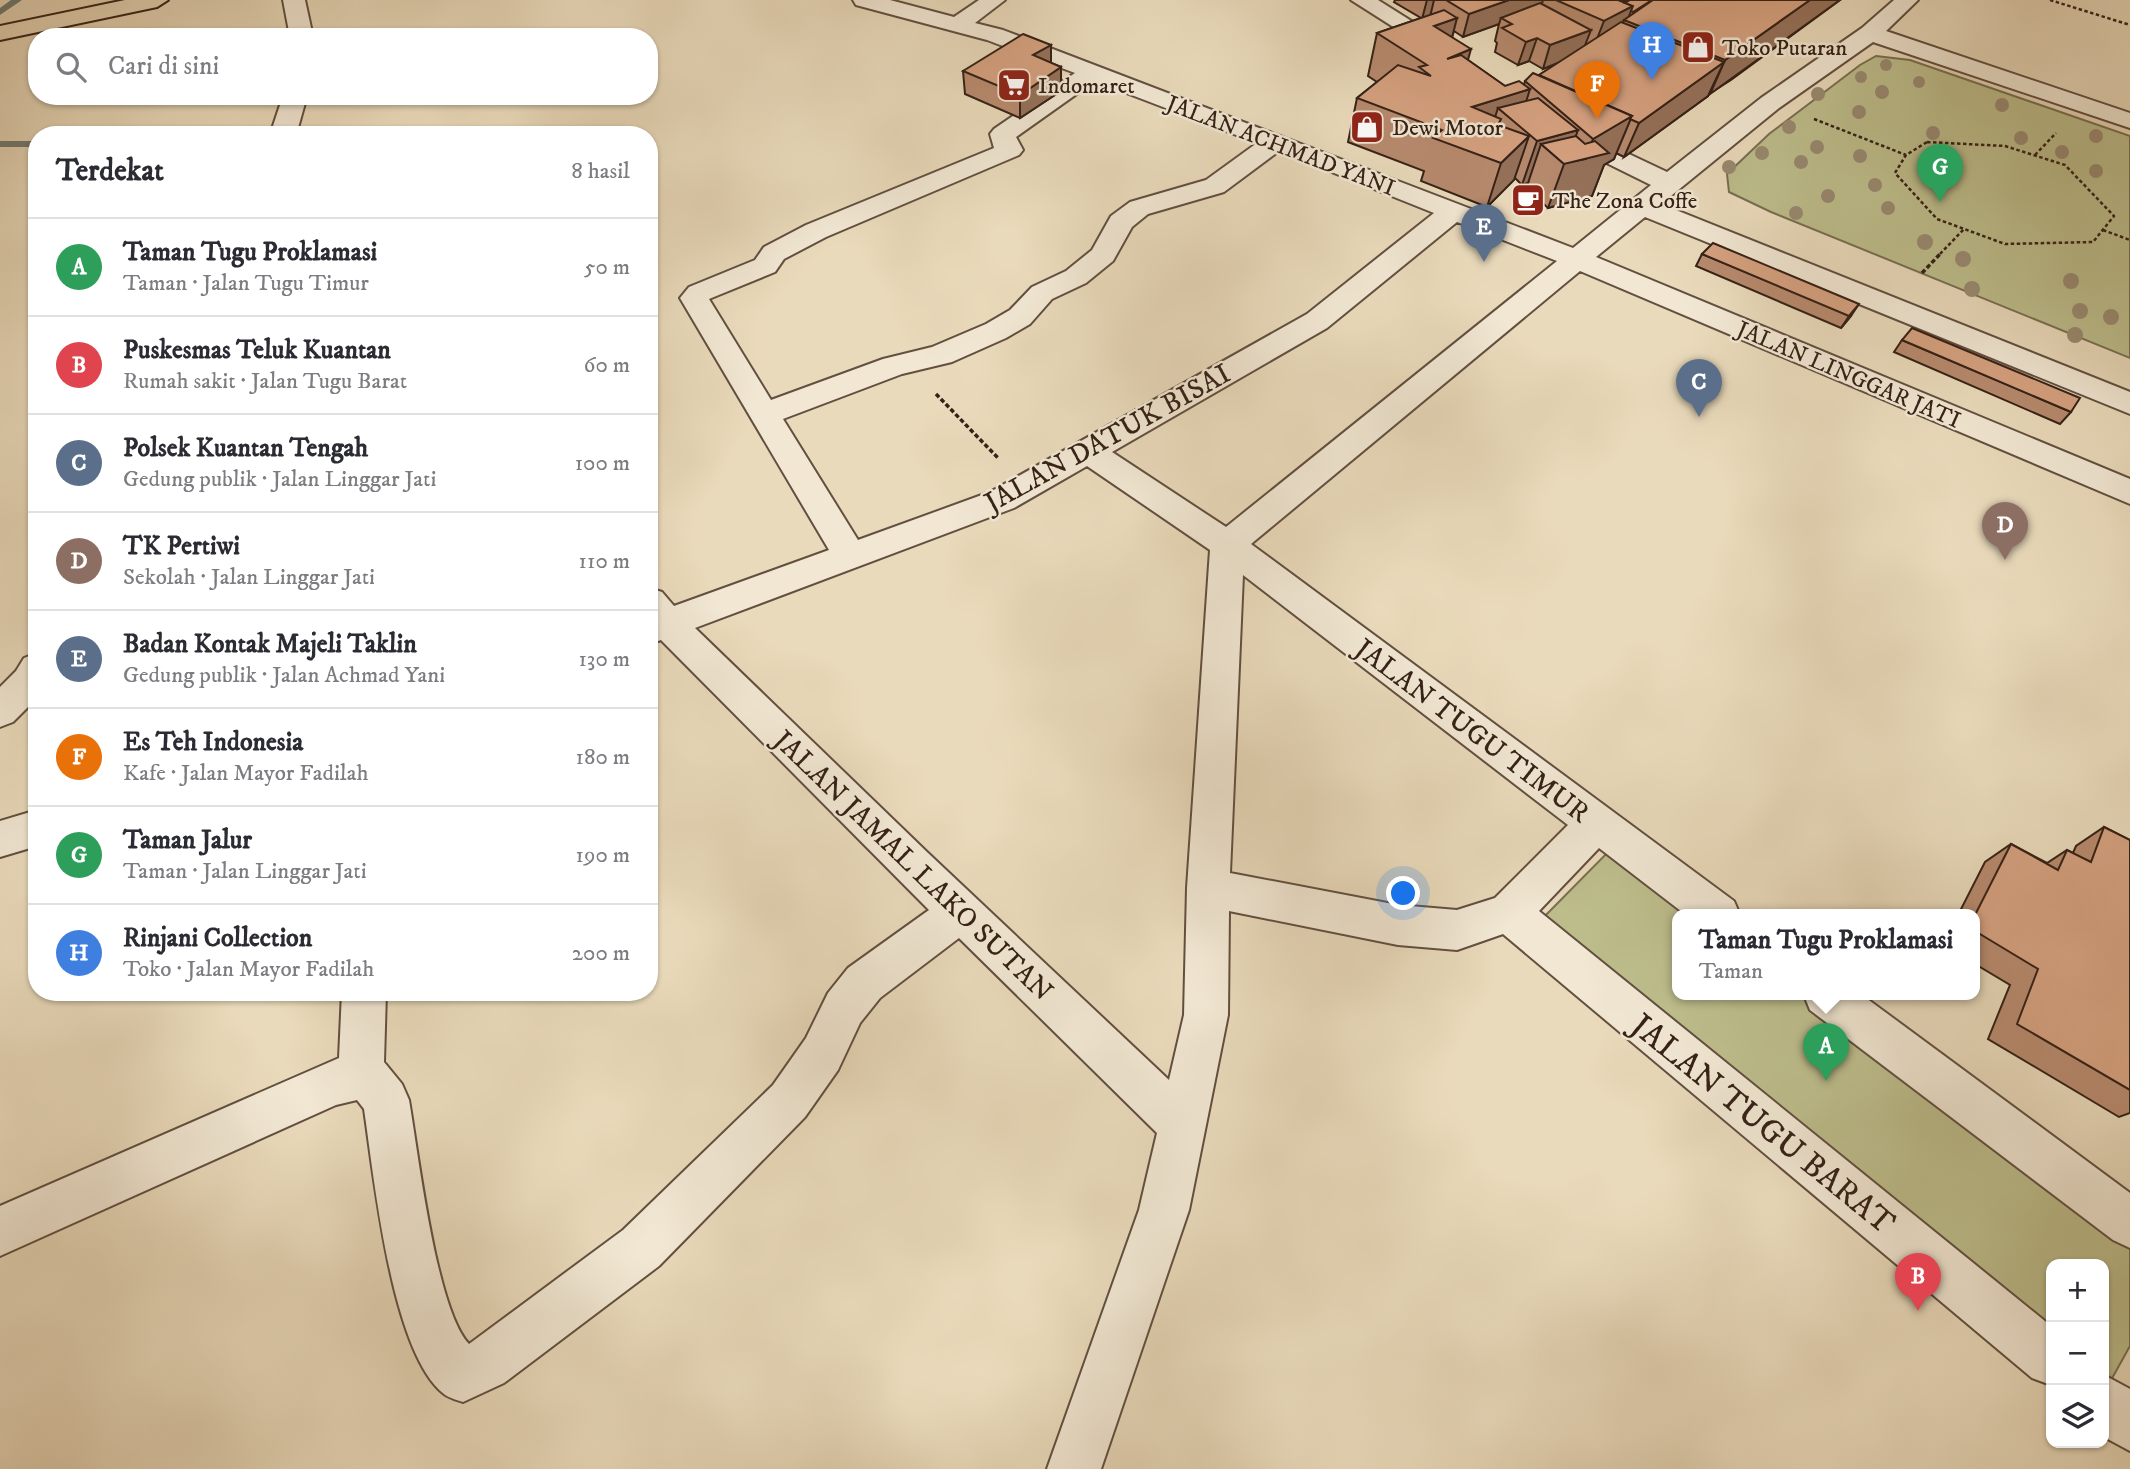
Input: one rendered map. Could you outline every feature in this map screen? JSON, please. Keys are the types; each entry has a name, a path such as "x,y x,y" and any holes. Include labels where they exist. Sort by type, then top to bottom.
{"main road":[{"path":"0,33 157,0"}],"street":[{"path":"295,0 300,28"},
{"name":"JALAN ACHMAD YANI","path":"864,0 995,35 1276,141 1576,259"},
{"path":"957,25 994,0"},
{"path":"1362,0 1464,62"},
{"path":"1074,1469 1164,1210 1206,1015 1208,888 1227,545 1770,103 1870,33 1907,0"},
{"path":"1870,33 2130,121"},
{"path":"850,556 765,414 700,314 694,298 699,293 765,266 775,253 816,231 1010,150 1003,143 1003,134 1093,72"},
{"path":"285,126 292,105"},
{"path":"1550,125 1670,184"},
{"path":"765,414 906,363 941,355 1008,324 1020,317 1042,293 1076,277 1103,254 1121,222 1139,208 1214,186 1276,141"},
{"path":"1642,206 2130,404"},
{"name":"JALAN DATUK BISAI","path":"658,618 850,556 1002,500 1317,321 1452,212"},
{"name":"JALAN LINGGAR JATI","path":"1576,259 2127,487"},
{"name":"JALAN TUGU TIMUR","path":"1087,451 1227,545 1711,909"},
{"name":"JALAN JAMAL LAKO SUTAN","path":"658,622 1182,1124"},
{"path":"0,711 28,683"},
{"path":"1208,888 1398,925 1457,929 1509,914 1597,823"},
{"path":"0,839 28,831"},
{"path":"0,1231 271,1109 352,1076 370,1079 386,1100 420,1300 444,1352 463,1376 485,1364 641,1248 789,1101 822,1054 844,1008 864,983 960,912"},
{"name":"JALAN TUGU BARAT","path":"1509,914 2046,1355"},
{"path":"1833,1000 2130,1223"},
{"path":"362,1077 364,1001"},
{"path":"2109,1406 2130,1424"}],"path":[{"path":"2050,0 2130,24"},
{"path":"1809,117 1906,155"},
{"path":"2035,155 2063,126"},
{"path":"1927,142 2005,146 2065,165 2114,216 2093,242 2005,244 1937,219 1895,173 1906,155 1927,142"},
{"path":"1922,273 1964,229"},
{"path":"2103,230 2130,240"},
{"path":"906,363 1025,486"}],"green space":[{"path":"1876,56 1910,60 2130,136 2130,358 1771,212 1729,192 1727,174 1769,134 1860,65"},
{"path":"1614,846 1697,909 1672,909 1672,1000 1818,1000 2130,1238 2130,1346 2109,1384 2109,1259 2046,1259 2046,1343 1536,925"}],"building":[{"path":"1446,0 1509,0 1469,14"},
{"path":"1556,0 1618,0 1633,6 1604,21"},
{"path":"1630,0 1652,0 1633,12 1633,6 1625,3"},
{"path":"1653,0 1810,0 1725,60 1624,20"},
{"path":"1540,3 1591,30 1550,45 1537,38 1526,42 1502,28 1512,24 1501,18"},
{"path":"1444,10 1457,18 1434,26 1471,49 1447,59 1461,55 1505,86 1519,81 1530,89 1472,107 1501,119 1498,125 1529,136 1501,163 1433,138 1442,130 1357,98 1398,65 1431,76 1419,67 1427,65 1377,33"},
{"path":"1621,22 1724,62 1639,123 1630,119 1632,116 1539,75"},
{"path":"1023,34 1051,45 1033,55 1061,67 1020,95 963,71"},
{"path":"1533,73 1632,116 1593,139 1525,81"},
{"path":"1538,98 1578,130 1537,141 1498,108"},
{"path":"1576,136 1585,144 1595,141 1609,153 1564,164 1541,144"},
{"path":"1713,243 1859,304 1849,316 1702,254"},
{"path":"1912,328 2080,398 2071,412 1902,340"},
{"path":"2104,827 2130,840 2130,1090 2017,1024 2038,969 1980,934 1978,909 2011,844 2058,870 2067,850 2091,862"}],"waterway":[{"path":"0,12 17,0"},
{"path":"0,144 28,144"}],"place":[{"name":"Toko Putaran","path":"1698,47"},
{"name":"Rinjani Collection","path":"1652,80"},
{"name":"Indomaret","path":"1014,85"},
{"name":"Es Teh Indonesia","path":"1597,119"},
{"name":"Dewi Motor","path":"1367,127"},
{"name":"The Zona Coffe","path":"1528,200"},
{"name":"Taman Jalur","path":"1940,202"},
{"name":"Badan Kontak Majeli Taklin","path":"1484,262"},
{"name":"Polsek Kuantan Tengah","path":"1699,417"},
{"name":"TK Pertiwi","path":"2005,560"},
{"name":"Taman Tugu Proklamasi","path":"1826,1081"},
{"name":"Puskesmas Teluk Kuantan","path":"1918,1311"}]}
